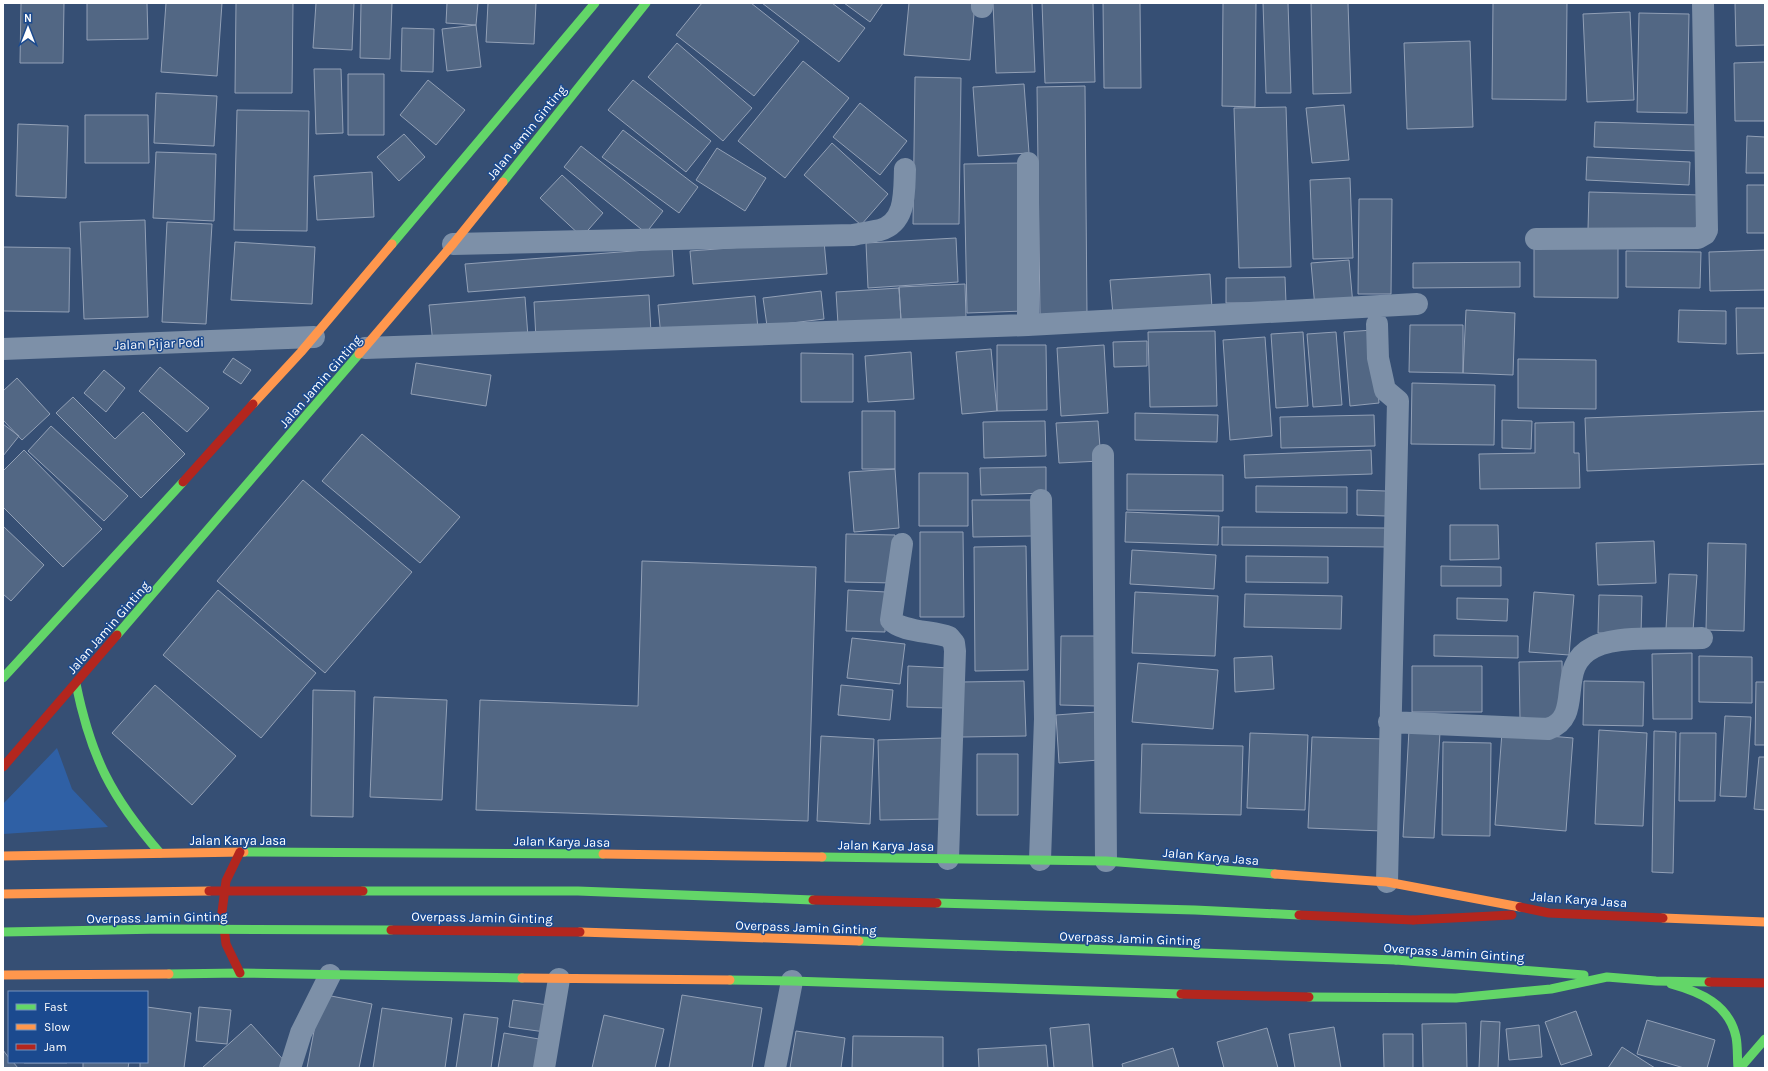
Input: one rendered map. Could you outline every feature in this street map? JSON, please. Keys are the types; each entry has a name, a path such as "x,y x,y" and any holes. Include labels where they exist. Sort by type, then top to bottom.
{"main road":[{"path":"3,678 314,337 595,3"},
{"name":"Jalan Jamin Ginting","path":"3,767 76,684 453,244 646,3"},
{"path":"76,684 87,731 104,776 120,804 138,830 160,853"},
{"path":"240,852 226,881 222,912 226,944 240,973"},
{"name":"Jalan Karya Jasa","path":"3,856 240,852 414,852 1106,861 1387,882 1549,913 1765,922"},
{"name":"Overpass Jamin Ginting","path":"3,894 161,891 578,891 755,898 1195,910 1413,920 1549,913"},
{"name":"Overpass Jamin Ginting","path":"3,932 163,928 534,930 1396,960 1607,977"},
{"path":"3,975 240,973 559,979 792,981 1268,998 1456,998 1551,989 1607,977 1656,981 1765,983"},
{"path":"1656,981 1690,989 1710,998 1726,1014 1735,1033 1739,1068"},
{"path":"1739,1068 1765,1039"}],"street":[{"path":"1536,239 1698,238 1705,234 1707,230 1704,3"},
{"path":"1028,163 1028,325"},
{"path":"453,244 852,235 881,230 889,226 898,217 904,203 905,169"},
{"path":"365,348 1028,325 1417,304"},
{"path":"1377,324 1378,358 1385,390 1398,401 1389,722 1387,882"},
{"name":"Jalan Pijar Podi","path":"3,349 314,337"},
{"path":"1103,455 1106,861"},
{"path":"1040,860 1045,719 1041,500"},
{"path":"902,544 891,620 894,624 902,627 949,637 954,643 948,859"},
{"path":"1389,722 1548,729 1557,726 1562,722 1567,710 1572,674 1577,660 1585,652 1608,642 1624,640 1702,638"},
{"path":"290,1068 301,1033 330,975"},
{"path":"544,1068 559,979"},
{"path":"775,1068 792,981"}],"shaded area":[{"path":"57,748 72,789 108,827 3,834 3,804"}],"building":[{"path":"21,3 64,3 63,63 20,63"},
{"path":"87,3 147,3 148,39 87,40"},
{"path":"166,3 222,3 217,76 161,72"},
{"path":"236,3 293,3 292,93 235,93"},
{"path":"316,3 354,3 352,50 313,48"},
{"path":"361,3 392,3 390,59 360,58"},
{"path":"447,3 478,3 476,25 446,23"},
{"path":"488,3 536,3 534,44 486,42"},
{"path":"702,3 751,3 799,41 754,96 676,35"},
{"path":"762,3 832,3 865,28 839,62"},
{"path":"844,3 883,3 870,22"},
{"path":"909,3 975,3 970,60 904,55"},
{"path":"993,3 1032,3 1035,72 996,73"},
{"path":"1042,3 1093,3 1095,82 1045,83"},
{"path":"1103,3 1140,3 1141,88 1104,88"},
{"path":"1223,3 1256,3 1255,107 1222,106"},
{"path":"1263,3 1288,3 1291,93 1266,93"},
{"path":"1311,3 1348,3 1351,93 1313,94"},
{"path":"1493,3 1567,3 1566,100 1492,99"},
{"path":"1735,3 1765,3 1765,45 1736,46"},
{"path":"1630,12 1634,100 1587,102 1583,14"},
{"path":"1639,13 1689,14 1687,113 1637,112"},
{"path":"476,25 481,67 447,71 442,29"},
{"path":"402,28 434,29 433,72 401,71"},
{"path":"1470,41 1473,127 1407,129 1404,43"},
{"path":"677,43 752,108 723,141 648,77"},
{"path":"803,61 849,98 785,178 738,141"},
{"path":"1765,62 1765,121 1735,121 1734,63"},
{"path":"314,69 341,69 343,133 316,134"},
{"path":"348,74 384,74 384,135 348,135"},
{"path":"915,77 961,78 959,224 913,224"},
{"path":"428,80 465,110 436,145 400,115"},
{"path":"633,80 711,141 686,172 608,110"},
{"path":"1024,84 1029,153 978,156 973,87"},
{"path":"1085,86 1087,316 1040,316 1037,87"},
{"path":"156,93 217,96 214,146 154,143"},
{"path":"860,103 907,141 880,175 833,137"},
{"path":"1344,105 1349,160 1312,163 1306,108"},
{"path":"1286,107 1291,267 1239,268 1234,108"},
{"path":"237,110 309,111 307,231 234,230"},
{"path":"85,115 148,115 149,163 85,163"},
{"path":"1595,122 1698,125 1697,151 1594,147"},
{"path":"18,124 68,126 66,198 16,196"},
{"path":"623,130 698,187 679,213 602,157"},
{"path":"404,134 425,157 399,181 377,157"},
{"path":"1747,136 1765,137 1765,173 1746,173"},
{"path":"832,143 888,194 861,225 804,175"},
{"path":"581,146 663,211 646,233 564,167"},
{"path":"717,148 766,178 745,211 696,180"},
{"path":"156,152 216,154 214,221 153,218"},
{"path":"1587,157 1690,162 1689,185 1586,180"},
{"path":"1020,163 1024,311 967,313 964,164"},
{"path":"372,172 374,217 317,220 314,176"},
{"path":"562,175 603,213 582,237 540,198"},
{"path":"1350,178 1353,258 1313,259 1310,180"},
{"path":"1747,185 1765,185 1765,233 1747,233"},
{"path":"1589,192 1701,195 1700,231 1588,229"},
{"path":"1359,199 1392,199 1391,294 1358,294"},
{"path":"145,220 148,317 84,319 80,222"},
{"path":"167,222 212,224 206,324 162,322"},
{"path":"956,238 958,282 868,288 866,243"},
{"path":"824,241 827,274 693,284 690,251"},
{"path":"235,242 315,247 312,304 231,300"},
{"path":"3,247 70,248 69,312 3,311"},
{"path":"1534,247 1618,248 1618,298 1534,297"},
{"path":"672,248 674,276 468,292 465,264"},
{"path":"1765,250 1765,290 1710,291 1709,252"},
{"path":"1626,251 1701,252 1700,288 1626,287"},
{"path":"1349,260 1353,305 1315,308 1311,263"},
{"path":"1520,262 1520,287 1413,288 1413,263"},
{"path":"1210,274 1212,309 1113,315 1110,280"},
{"path":"1285,277 1286,303 1226,303 1226,278"},
{"path":"965,284 966,317 901,320 899,287"},
{"path":"899,288 901,320 838,324 836,292"},
{"path":"821,291 824,319 767,326 763,298"},
{"path":"649,295 651,333 536,339 534,302"},
{"path":"755,296 758,329 661,337 658,305"},
{"path":"525,297 528,337 433,344 429,305"},
{"path":"1736,308 1765,308 1765,353 1737,354"},
{"path":"1466,310 1515,313 1513,375 1463,373"},
{"path":"1679,310 1726,311 1726,344 1678,342"},
{"path":"1410,325 1463,325 1463,373 1409,372"},
{"path":"1373,330 1379,403 1350,406 1344,332"},
{"path":"1215,331 1217,406 1150,407 1148,332"},
{"path":"1303,332 1308,406 1276,408 1271,334"},
{"path":"1336,332 1342,405 1313,407 1307,334"},
{"path":"1265,337 1272,436 1230,440 1223,340"},
{"path":"1147,341 1147,366 1114,367 1113,342"},
{"path":"997,345 1046,345 1047,410 997,411"},
{"path":"1104,345 1108,413 1061,416 1057,348"},
{"path":"991,349 997,411 962,414 956,352"},
{"path":"911,352 914,399 868,402 865,356"},
{"path":"801,353 853,354 853,402 801,402"},
{"path":"233,358 251,370 241,384 223,372"},
{"path":"1518,359 1596,360 1596,409 1518,408"},
{"path":"416,363 491,375 486,406 411,394"},
{"path":"160,367 209,408 187,432 139,391"},
{"path":"104,370 125,388 106,412 84,393"},
{"path":"17,378 50,414 22,440 3,420 3,391"},
{"path":"1412,383 1495,385 1494,445 1411,444"},
{"path":"73,397 115,439 143,412 185,454 141,498 56,413"},
{"path":"862,411 895,411 895,469 862,469"},
{"path":"1765,411 1765,464 1587,471 1585,418"},
{"path":"1135,413 1218,415 1217,442 1135,440"},
{"path":"1374,415 1375,446 1281,448 1280,417"},
{"path":"1502,420 1532,421 1531,449 1502,448"},
{"path":"1045,421 1046,456 984,458 983,422"},
{"path":"1098,421 1101,461 1059,463 1056,423"},
{"path":"1574,422 1574,453 1579,453 1580,488 1480,489 1479,454 1535,453 1535,423"},
{"path":"3,424 19,436 3,456"},
{"path":"51,426 128,496 104,521 28,451"},
{"path":"362,434 460,517 420,563 322,481"},
{"path":"24,450 102,529 63,567 3,507 3,471"},
{"path":"1371,450 1372,474 1245,478 1244,455"},
{"path":"1046,467 1046,493 981,495 980,468"},
{"path":"895,469 899,528 854,532 849,472"},
{"path":"919,473 968,473 968,526 919,526"},
{"path":"1127,474 1223,475 1223,511 1127,510"},
{"path":"303,480 412,572 325,673 217,581"},
{"path":"1256,486 1347,487 1347,513 1256,512"},
{"path":"1357,490 1386,491 1386,516 1357,515"},
{"path":"972,500 1032,500 1033,536 973,537"},
{"path":"1126,512 1219,516 1218,545 1125,542"},
{"path":"1450,525 1498,525 1499,559 1450,560"},
{"path":"3,526 44,565 11,601 3,594"},
{"path":"1222,527 1388,528 1388,547 1222,545"},
{"path":"920,532 963,532 964,617 920,617"},
{"path":"846,534 895,535 894,583 845,582"},
{"path":"1654,541 1656,583 1598,585 1596,543"},
{"path":"1708,543 1746,544 1744,631 1706,630"},
{"path":"1026,546 1028,670 975,671 974,547"},
{"path":"1132,550 1216,555 1214,589 1130,584"},
{"path":"1246,556 1328,557 1328,583 1246,582"},
{"path":"642,561 816,567 808,821 476,810 480,700 638,706"},
{"path":"1441,566 1501,567 1501,586 1441,586"},
{"path":"1669,574 1697,575 1693,631 1666,629"},
{"path":"218,590 316,673 261,738 163,655"},
{"path":"848,590 886,592 885,632 846,631"},
{"path":"1135,592 1218,596 1215,656 1132,653"},
{"path":"1534,592 1574,595 1569,655 1529,652"},
{"path":"1245,594 1342,596 1341,629 1244,627"},
{"path":"1599,595 1642,596 1641,634 1598,633"},
{"path":"1457,598 1508,599 1507,621 1457,619"},
{"path":"1434,635 1518,636 1518,658 1434,656"},
{"path":"1061,636 1098,636 1097,706 1060,705"},
{"path":"852,638 905,644 900,684 847,678"},
{"path":"1692,653 1692,719 1653,719 1652,654"},
{"path":"1272,656 1274,689 1235,692 1234,658"},
{"path":"1699,656 1752,657 1752,703 1699,702"},
{"path":"1562,661 1563,718 1520,719 1519,662"},
{"path":"1138,663 1218,670 1213,729 1132,722"},
{"path":"908,666 950,668 948,708 907,707"},
{"path":"1412,666 1482,666 1482,712 1412,712"},
{"path":"1024,681 1026,736 962,737 961,682"},
{"path":"1584,681 1644,682 1643,726 1583,725"},
{"path":"1756,682 1765,682 1765,745 1755,745"},
{"path":"155,685 236,756 192,805 112,733"},
{"path":"841,685 893,690 890,720 838,715"},
{"path":"313,690 355,691 353,817 311,816"},
{"path":"374,697 447,700 442,800 370,797"},
{"path":"1096,712 1099,760 1059,763 1056,715"},
{"path":"1725,716 1751,717 1746,797 1720,796"},
{"path":"1409,730 1440,732 1434,838 1403,837"},
{"path":"1599,730 1647,733 1643,826 1595,824"},
{"path":"1654,731 1676,732 1673,873 1652,872"},
{"path":"1502,732 1573,738 1566,831 1495,825"},
{"path":"1250,733 1308,735 1305,810 1247,808"},
{"path":"1680,733 1716,733 1715,801 1679,801"},
{"path":"821,736 874,739 870,824 817,821"},
{"path":"1312,737 1386,739 1382,831 1308,828"},
{"path":"944,738 945,819 880,820 878,740"},
{"path":"1443,742 1491,743 1490,836 1442,835"},
{"path":"1142,744 1243,746 1241,815 1140,813"},
{"path":"977,754 1018,754 1018,815 977,815"},
{"path":"1759,757 1765,757 1765,810 1754,809"},
{"path":"321,994 372,1004 359,1068 307,1068"},
{"path":"682,995 762,1008 752,1068 669,1068"},
{"path":"513,1000 548,1005 545,1032 509,1027"},
{"path":"148,1007 191,1013 184,1068 140,1068 140,1063 148,1063"},
{"path":"199,1007 231,1010 227,1044 196,1041"},
{"path":"382,1008 452,1018 445,1068 373,1068"},
{"path":"1576,1011 1592,1055 1561,1065 1545,1022"},
{"path":"464,1014 498,1018 491,1068 456,1068"},
{"path":"604,1015 664,1029 655,1068 592,1068"},
{"path":"1647,1020 1715,1040 1707,1068 1684,1068 1637,1054"},
{"path":"1481,1021 1500,1022 1498,1068 1479,1068"},
{"path":"1466,1023 1467,1068 1423,1068 1422,1024"},
{"path":"251,1024 288,1065 285,1068 202,1068"},
{"path":"1089,1024 1093,1068 1054,1068 1050,1028"},
{"path":"1539,1025 1542,1057 1509,1060 1506,1029"},
{"path":"1334,1027 1341,1068 1295,1068 1289,1034"},
{"path":"1267,1028 1278,1068 1224,1068 1217,1042"},
{"path":"796,1031 845,1038 841,1068 790,1068"},
{"path":"504,1033 539,1039 534,1068 498,1068"},
{"path":"1383,1034 1413,1034 1413,1068 1384,1068"},
{"path":"853,1036 943,1037 943,1068 852,1068"},
{"path":"1046,1045 1048,1068 979,1068 978,1049"},
{"path":"1622,1047 1655,1068 1608,1068"},
{"path":"1173,1048 1179,1068 1123,1068 1122,1064"},
{"path":"3,1050 8,1057 8,1063 14,1063 18,1068 3,1068"},
{"path":"83,1063 129,1063 128,1068 83,1068"}],"traffic: fast":[{"path":"392,244 595,3"},
{"path":"503,182 646,3"},
{"path":"117,635 359,354"},
{"path":"3,678 183,482"},
{"path":"76,684 82,710 96,755 105,775 128,813 160,853"},
{"path":"244,852 603,854"},
{"path":"822,857 1106,861 1275,874"},
{"path":"363,891 578,891 813,900"},
{"path":"937,903 1195,910 1299,915"},
{"path":"3,932 163,929 391,930"},
{"path":"859,941 1396,960"},
{"path":"1396,960 1584,975"},
{"path":"169,974 240,973 522,978"},
{"path":"1309,997 1456,998 1551,989 1607,977 1656,981 1709,982"},
{"path":"730,980 1181,994"},
{"path":"1671,984 1692,991 1712,1001 1727,1016 1736,1037 1738,1068"},
{"path":"1740,1068 1765,1039"}],"traffic: slow":[{"path":"359,354 453,244 503,182"},
{"path":"253,404 301,352 392,244"},
{"path":"3,856 244,852"},
{"path":"603,854 822,857"},
{"path":"1275,874 1387,882 1520,907"},
{"path":"3,894 209,891"},
{"path":"1663,918 1765,922"},
{"path":"580,932 859,941"},
{"path":"3,975 169,974"},
{"path":"522,978 730,980"}],"traffic: jam":[{"path":"183,482 253,404"},
{"path":"3,767 117,635"},
{"path":"240,852 226,881 222,912 226,944 240,973"},
{"path":"209,891 363,891"},
{"path":"813,900 937,903"},
{"path":"1520,907 1549,913 1663,918"},
{"path":"1299,915 1413,920"},
{"path":"1413,920 1512,915"},
{"path":"391,930 580,932"},
{"path":"1709,982 1765,983"},
{"path":"1181,994 1309,997"}]}
